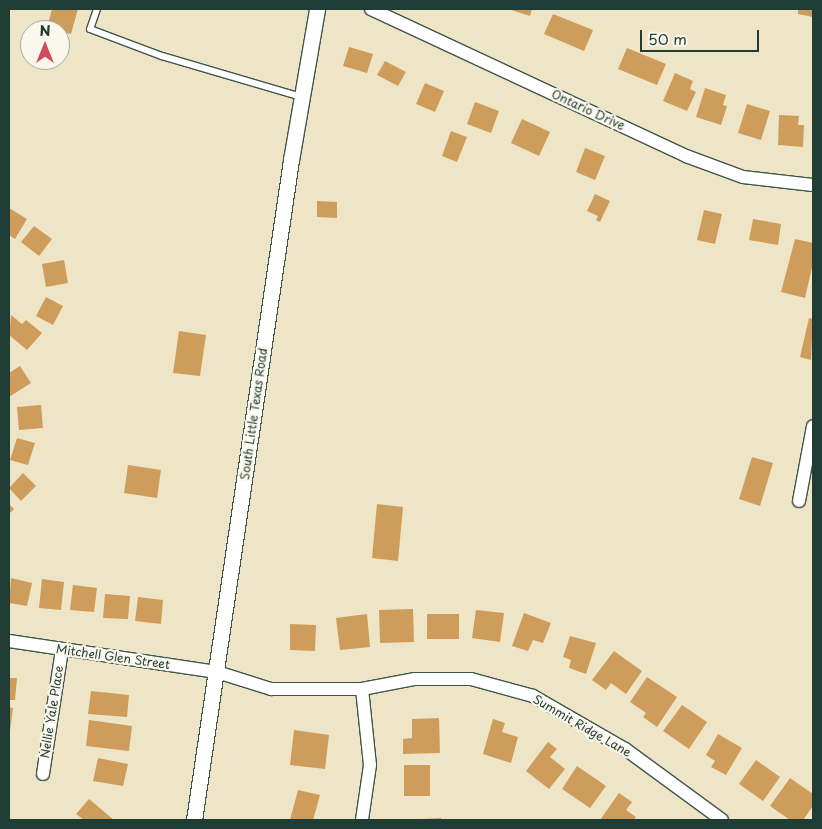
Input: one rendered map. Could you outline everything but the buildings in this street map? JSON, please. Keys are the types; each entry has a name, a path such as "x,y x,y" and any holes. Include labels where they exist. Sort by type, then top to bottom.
{"street":[{"name":"South Little Texas Road","path":"194,820 302,97 317,9"},
{"name":"Ontario Drive","path":"371,9 686,156 743,177 813,185"},
{"path":"799,501 813,426"},
{"name":"Mitchell Glen Street","path":"9,641 217,672"},
{"name":"Nellie Yale Place","path":"43,774 62,650"},
{"name":"Summit Ridge Lane","path":"217,672 271,689 362,689 415,679 471,679 532,696 625,750 722,820"},
{"path":"362,689 370,765 362,820"}],"lane":[{"path":"97,9 90,29 162,56 302,97"}]}
